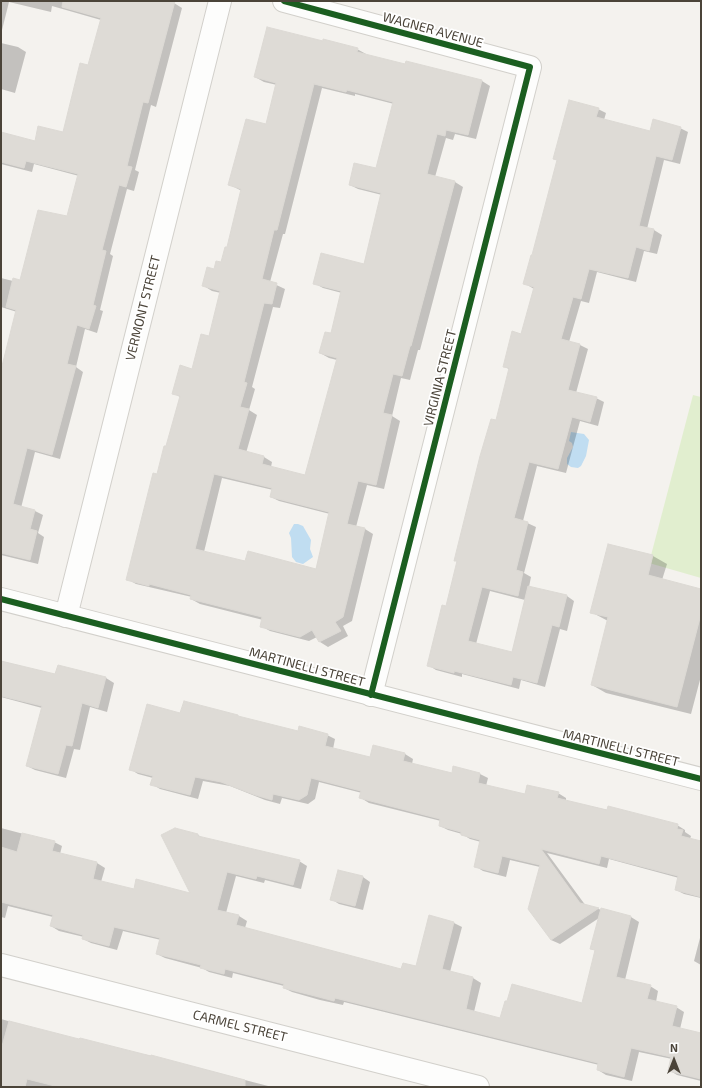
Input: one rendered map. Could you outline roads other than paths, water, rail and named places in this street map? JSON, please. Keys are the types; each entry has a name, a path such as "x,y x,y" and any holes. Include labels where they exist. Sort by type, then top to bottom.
{"street":[{"name":"VERMONT STREET","path":"66,616 220,1"},
{"name":"WAGNER AVENUE","path":"284,1 530,67"},
{"name":"VIRGINIA STREET","path":"372,695 530,67"},
{"name":"MARTINELLI STREET","path":"1,599 701,779"},
{"name":"CARMEL STREET","path":"1,965 478,1087"}],"water":[{"path":"571,432 584,434 589,440 586,456 581,466 578,468 571,467 567,464 567,458 573,447 572,443 569,441"},
{"path":"294,524 303,526 311,540 310,549 313,557 303,564 296,562 292,557 291,538 289,533"}]}
